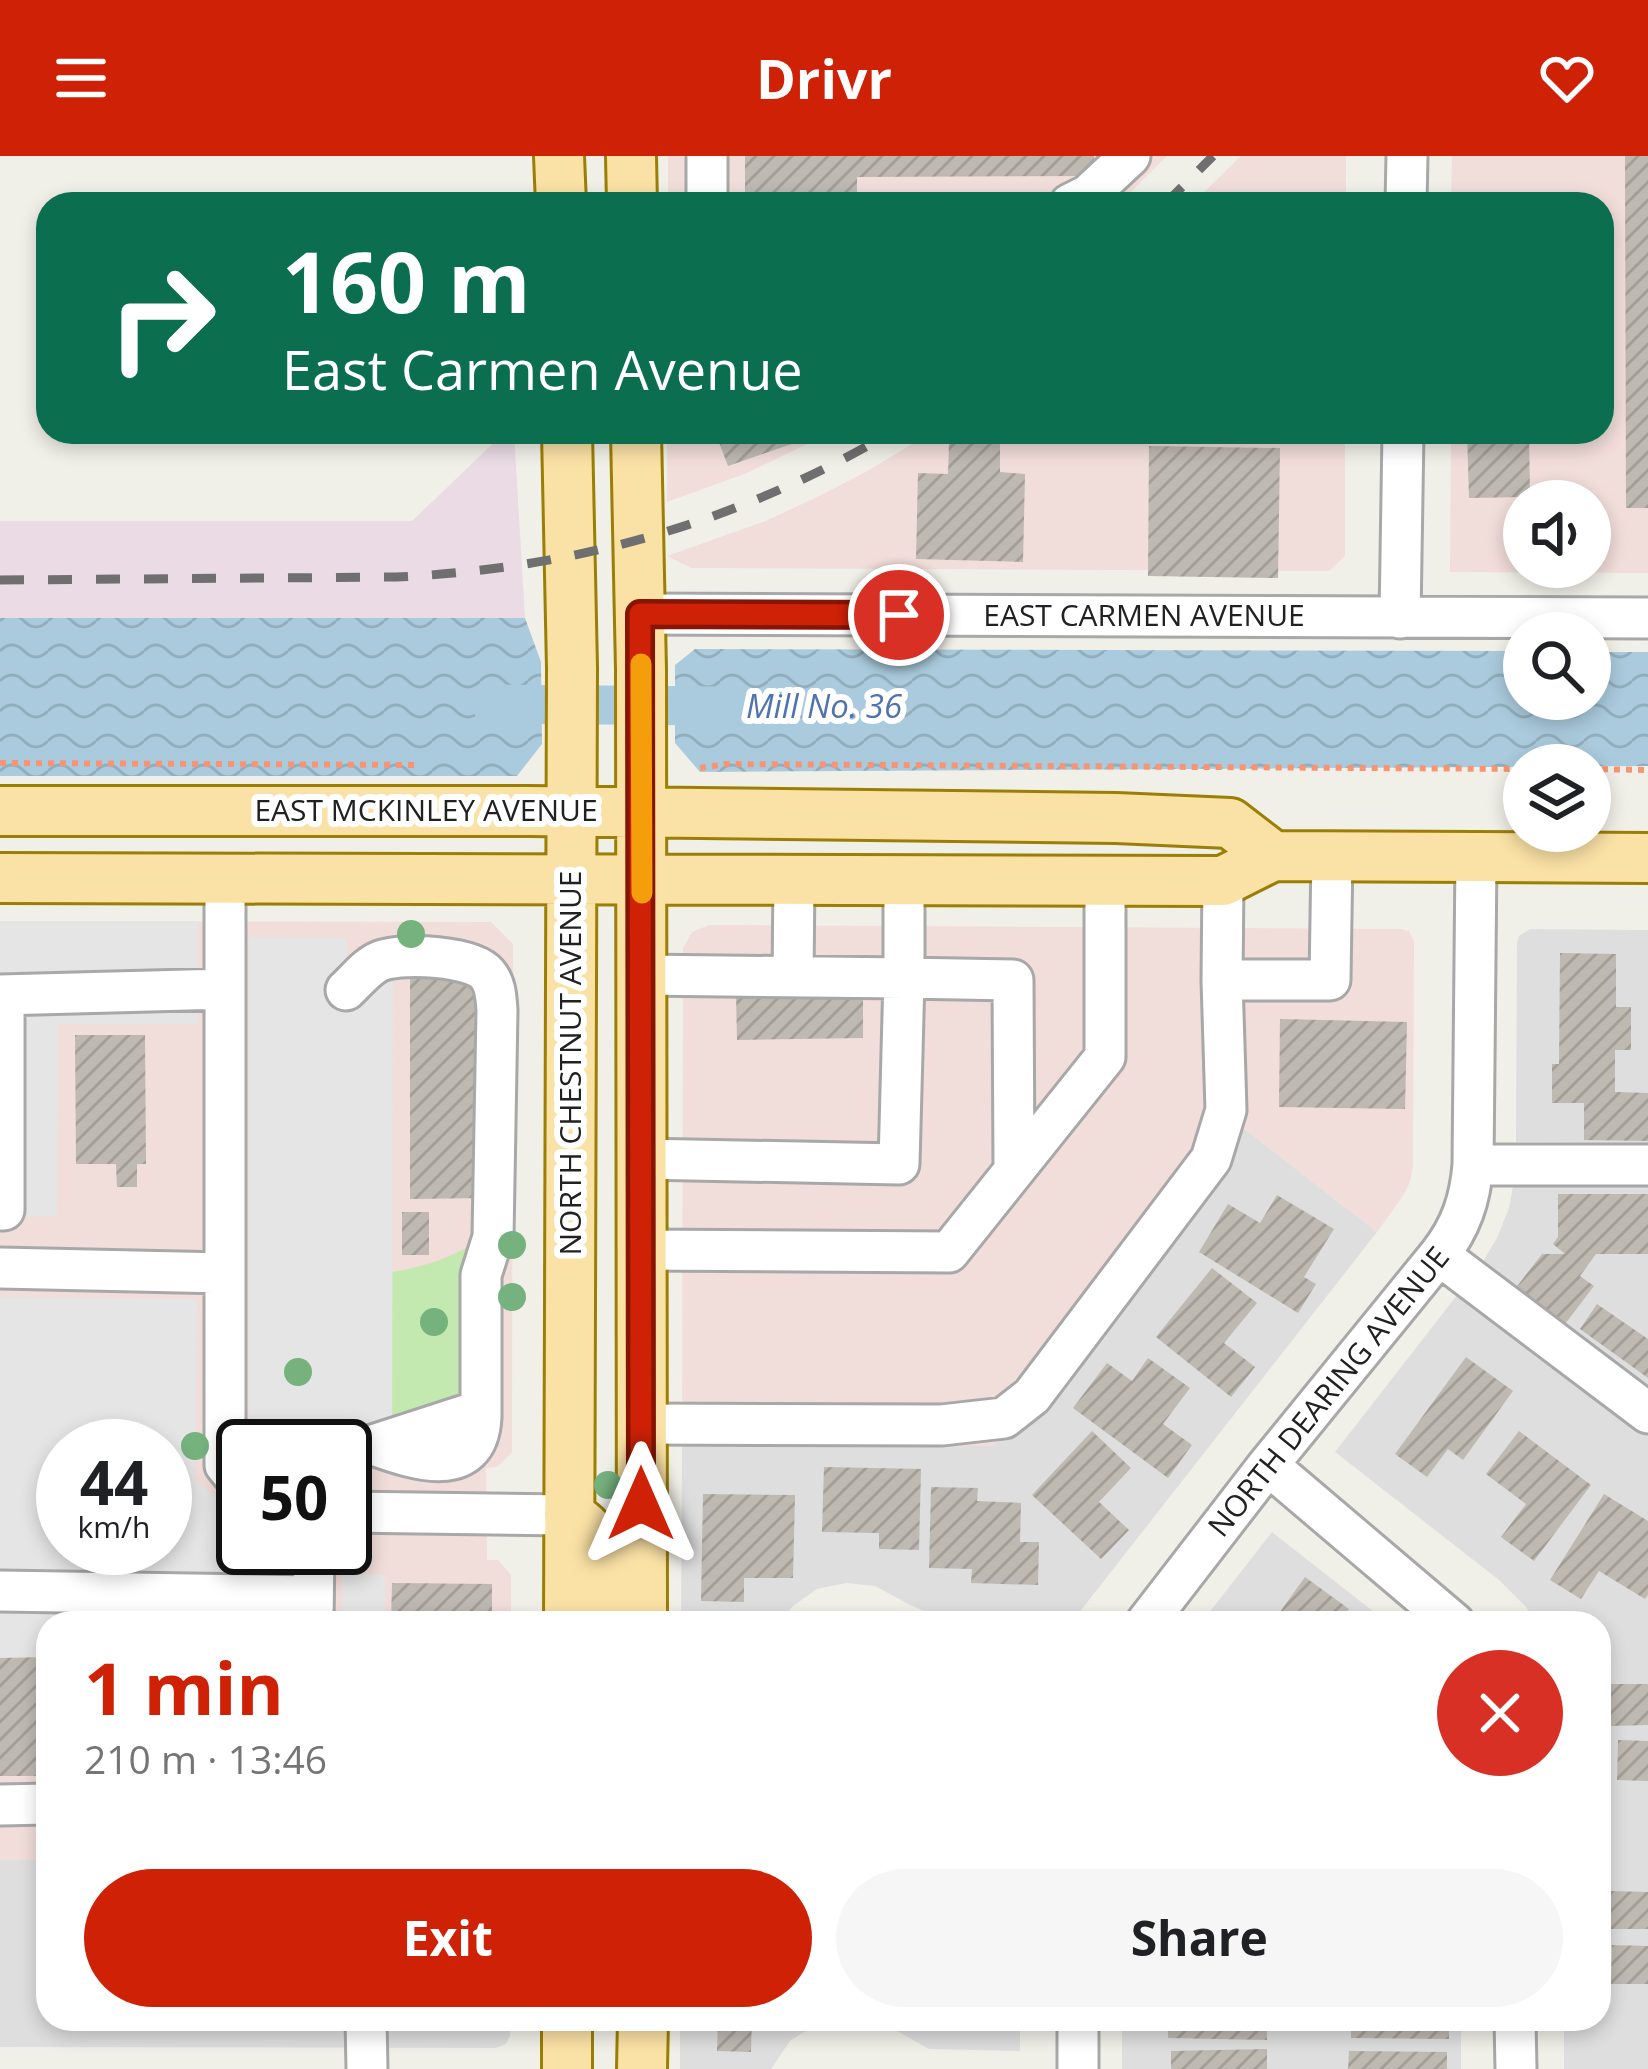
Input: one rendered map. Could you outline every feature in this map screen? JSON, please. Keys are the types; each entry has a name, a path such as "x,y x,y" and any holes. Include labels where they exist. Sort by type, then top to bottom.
{"main road":[{"path":"559,156 560,192"},
{"path":"631,156 632,192"},
{"name":"NORTH CHESTNUT AVENUE","path":"568,444 569,1611"},
{"path":"636,444 641,670 642,1611"},
{"path":"570,522 640,614"},
{"name":"EAST MCKINLEY AVENUE","path":"0,811 1116,818 1230,823 1273,856"},
{"path":"0,826 78,811"},
{"path":"0,878 1223,881 1273,856 1648,858"},
{"path":"569,1515 586,1525 600,1546 607,1611"},
{"path":"567,2069 568,2031"},
{"path":"642,2069 643,2031"}],"street":[{"path":"707,156 707,192"},
{"path":"1091,192 1130,156"},
{"path":"1406,192 1407,156"},
{"path":"1400,617 1403,444"},
{"name":"EAST CARMEN AVENUE","path":"640,614 1648,618"},
{"path":"1222,980 1330,980 1332,855"},
{"name":"NORTH DEARING AVENUE","path":"1155,1611 1454,1236 1465,1213 1473,1165 1476,857"},
{"path":"225,878 225,1419"},
{"path":"793,977 794,879"},
{"path":"641,1159 899,1164 904,880"},
{"path":"641,1250 949,1252 1105,1057 1105,880"},
{"path":"640,1424 942,1425 1004,1418 1032,1396 1211,1159 1226,1110 1223,881"},
{"path":"346,990 381,960 424,957 471,963 488,974 497,1010 494,1237 482,1274 481,1428 474,1446 452,1460 434,1462 373,1445"},
{"path":"642,975 1013,980 1013,1168"},
{"path":"0,1210 4,1210 2,995 225,989"},
{"path":"1473,1165 1648,1165"},
{"path":"1439,1255 1648,1413"},
{"path":"0,1268 225,1273"},
{"path":"1268,1465 1440,1611"},
{"path":"372,1512 569,1515"},
{"path":"0,1591 313,1609 314,1575"},
{"path":"0,1805 36,1804"},
{"path":"366,2031 367,2069"},
{"path":"1078,2031 1078,2069"},
{"path":"1515,2031 1516,2069"}],"path":[{"path":"0,763 419,765"},
{"path":"683,770 726,764 1503,769"},
{"path":"1611,770 1648,770"}],"shaded area":[{"path":"668,156 1167,156 1131,192 668,192"},
{"path":"1241,156 1346,156 1346,192 1204,192"},
{"path":"1452,156 1648,156 1648,573 1611,573 1611,480 1503,480 1503,572 1450,572 1451,444 1614,444 1614,192 1451,192"},
{"path":"492,444 515,444 525,618 0,618 0,521 412,521"},
{"path":"667,444 807,444 747,473 667,502"},
{"path":"912,444 1345,444 1345,556 1329,571 691,568 667,556 768,520"},
{"path":"0,921 491,922 513,944 512,1452 497,1467 486,1468 487,1560 498,1560 511,1575 511,1611 36,1611 36,1860 0,1860"},
{"path":"0,921 198,921 198,1024 58,1024 57,1216 0,1216"},
{"path":"709,925 1409,931 1414,942 1410,1182 1377,1232 1242,1127 993,1446 682,1446 683,948 692,932"},
{"path":"1530,929 1648,930 1648,1143 1516,1142 1517,943"},
{"path":"249,937 347,938 348,961 393,962 392,1457 372,1457 372,1419 249,1419"},
{"path":"1242,1127 1377,1232 1080,1611 924,1611 875,1586 846,1583 817,1589 789,1611 681,1611 682,1446 993,1446"},
{"path":"1515,1175 1648,1178 1648,2069 1564,2069 1564,2031 1611,2031 1611,1611 1528,1611 1499,1580 1335,1452 1482,1263 1509,1208"},
{"path":"0,1297 197,1299 195,1481 216,1497 216,1575 286,1575 287,1611 36,1611 36,1657 0,1658"},
{"path":"1272,1532 1373,1611 1210,1611"},
{"path":"342,1575 385,1575 385,1611 342,1611"},
{"path":"0,1860 36,1860 36,2031 510,2031 506,2044 496,2048 0,2047"},
{"path":"680,2031 806,2031 790,2041 771,2069 680,2069"},
{"path":"897,2031 1020,2031 1020,2051 929,2049"},
{"path":"1122,2031 1461,2031 1461,2069 1122,2069"}],"green space":[{"path":"475,1243 465,1392 392,1425 392,1272 435,1262"}],"water":[{"path":"0,618 525,618 541,662 542,744 517,776 0,776"},
{"path":"695,649 1503,651 1503,720 1611,720 1611,652 1648,652 1648,766 1611,766 1611,744 1503,744 1503,767 700,772 675,743 675,665"}],"building":[{"path":"745,156 1094,156 1094,164 1081,176 857,177 857,192 745,192"},
{"path":"1625,156 1648,156 1648,508 1626,508"},
{"path":"720,444 791,444 728,466"},
{"path":"949,444 1000,444 1000,472 1025,474 1023,562 916,559 918,473 948,474"},
{"path":"1467,444 1529,444 1530,480 1503,480 1503,497 1469,498"},
{"path":"1149,446 1280,448 1278,578 1148,576"},
{"path":"1560,953 1616,954 1616,1007 1631,1007 1631,1050 1615,1050 1615,1092 1648,1093 1648,1141 1584,1140 1584,1103 1552,1103 1552,1064 1559,1064"},
{"path":"410,973 465,973 486,997 485,1198 410,1199"},
{"path":"863,993 863,1038 737,1040 736,994"},
{"path":"1280,1019 1407,1022 1405,1109 1279,1107"},
{"path":"75,1035 145,1035 146,1164 137,1164 137,1187 117,1187 116,1164 76,1164"},
{"path":"1558,1194 1648,1194 1648,1254 1596,1254 1580,1276 1594,1286 1559,1332 1511,1294 1542,1254 1565,1254 1553,1244 1558,1237"},
{"path":"1277,1195 1334,1229 1304,1277 1316,1284 1298,1313 1199,1252 1228,1204 1260,1223"},
{"path":"402,1212 429,1212 429,1255 402,1255"},
{"path":"1212,1268 1257,1303 1224,1343 1255,1367 1231,1397 1156,1337"},
{"path":"1597,1304 1648,1339 1648,1378 1580,1329"},
{"path":"1466,1357 1513,1391 1463,1460 1448,1449 1427,1477 1395,1454"},
{"path":"1148,1358 1190,1388 1163,1424 1192,1445 1168,1478 1073,1408 1107,1363 1132,1381"},
{"path":"1092,1431 1131,1468 1099,1502 1129,1530 1101,1559 1032,1495"},
{"path":"1519,1431 1591,1485 1534,1561 1501,1537 1526,1504 1486,1474"},
{"path":"824,1467 921,1469 919,1550 879,1549 879,1533 822,1532"},
{"path":"931,1487 978,1488 977,1501 1021,1503 1020,1542 1039,1542 1038,1585 971,1583 972,1569 929,1568"},
{"path":"703,1494 795,1495 793,1578 744,1578 744,1602 701,1601"},
{"path":"1604,1494 1648,1521 1645,1599 1599,1571 1581,1599 1550,1580"},
{"path":"1305,1577 1349,1609 1348,1611 1281,1611"},
{"path":"392,1583 492,1584 492,1611 391,1611"},
{"path":"36,1657 36,1776 0,1776 0,1658"},
{"path":"1611,1684 1648,1684 1648,1725 1611,1726"},
{"path":"1618,1740 1648,1741 1648,1781 1617,1780"},
{"path":"1611,1891 1648,1892 1648,1929 1611,1929"},
{"path":"1612,1945 1648,1946 1648,1984 1611,1984"},
{"path":"718,2031 752,2031 751,2052 717,2051"},
{"path":"1168,2031 1267,2031 1267,2040 1168,2038"},
{"path":"1351,2031 1449,2031 1449,2039 1351,2038"},
{"path":"1267,2049 1267,2069 1171,2069 1171,2051"},
{"path":"1349,2051 1447,2052 1447,2069 1348,2069"}],"waterway":[{"name":"Mill No. 36","path":"491,704 727,706"}],"railway":[{"path":"1177,192 1213,156"},
{"path":"0,580 396,577 527,564 591,552 714,516 870,444"}],"slow traffic":[{"path":"641,664 642,893"}],"route":[{"path":"641,1504 640,614 899,615"}]}
